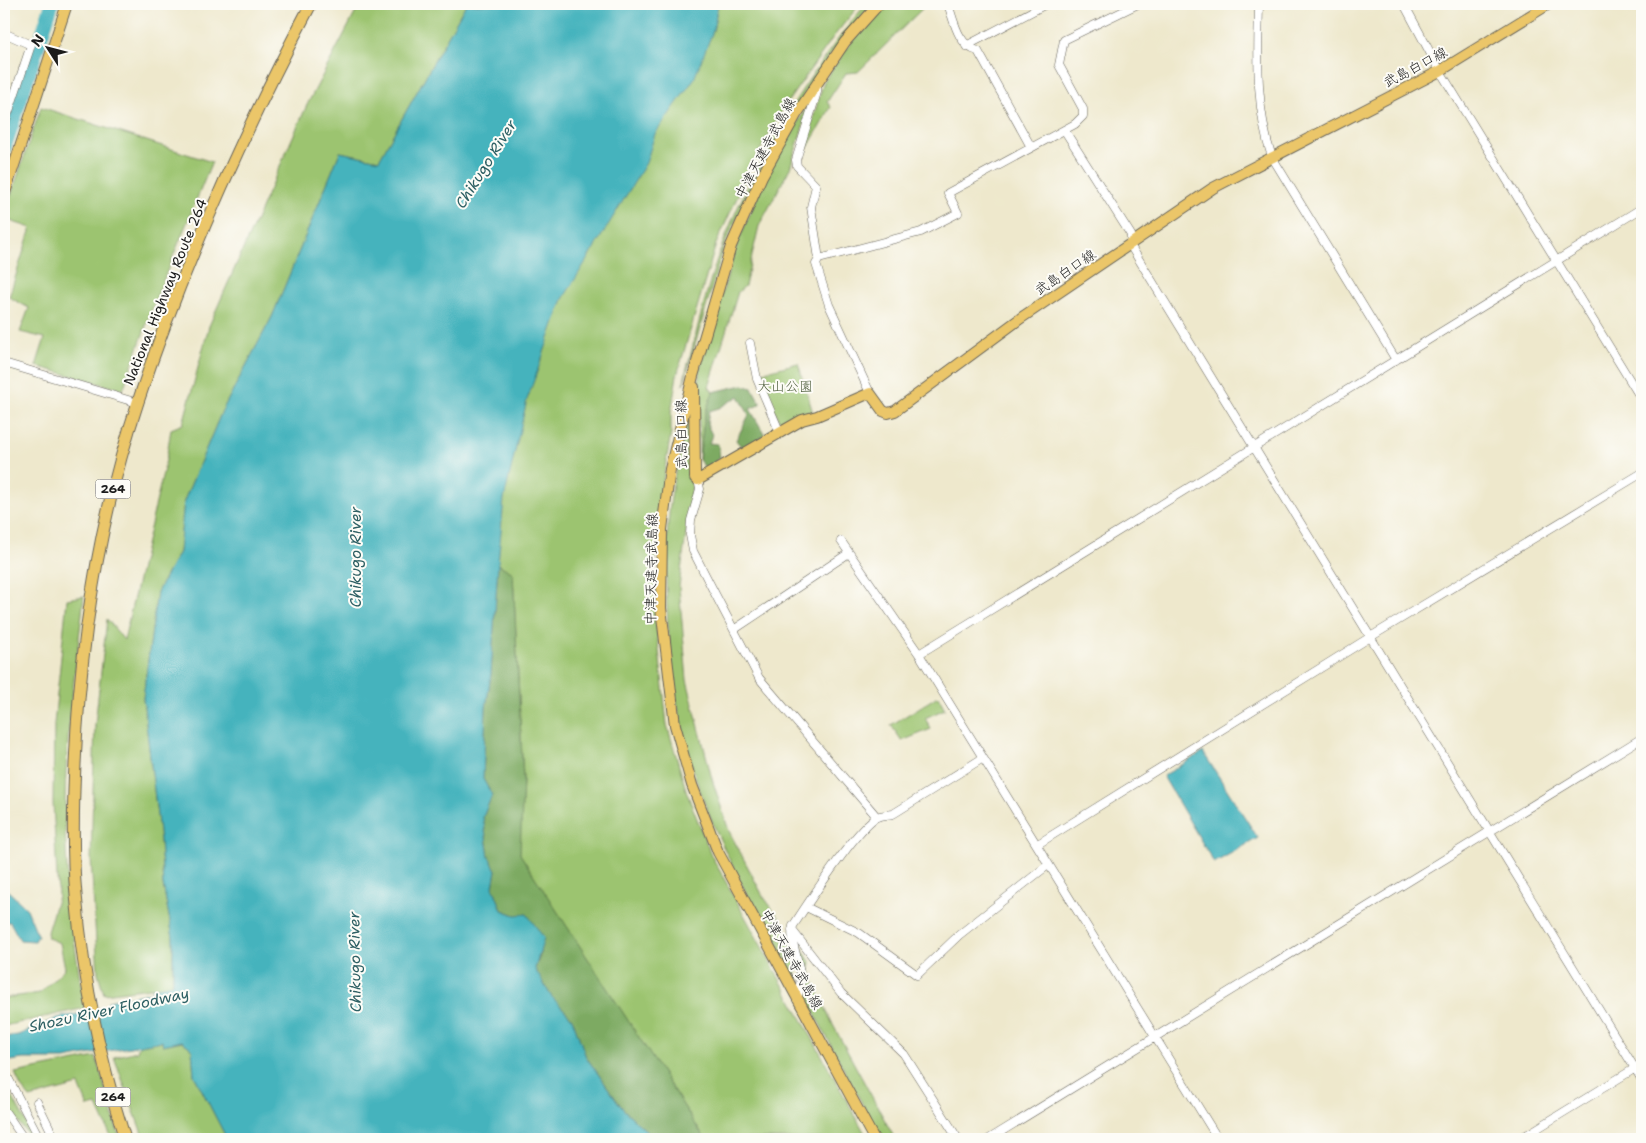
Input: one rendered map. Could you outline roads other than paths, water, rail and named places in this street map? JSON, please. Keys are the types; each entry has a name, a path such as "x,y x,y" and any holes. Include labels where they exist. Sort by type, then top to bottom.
{"highway":[{"name":"National Highway Route 264","path":"125,1139 91,1009 76,894 73,816 77,707 97,563 111,498 138,403 176,298 232,166 311,4"}],"main road":[{"path":"4,196 67,4"},
{"name":"中津天建寺武島線","path":"874,1139 718,852 692,784 674,716 661,608 662,529 670,469 693,376 731,246 762,176 817,82 845,42 879,4"},
{"name":"武島白口線","path":"693,376 695,478 698,480 802,420 870,392 883,411 888,413 894,411 1021,318 1213,188 1440,71 1549,4"}],"street":[{"path":"948,4 959,35 966,46 978,51 1032,147"},
{"path":"966,46 1046,4"},
{"path":"819,259 920,232 958,213 948,193 1065,131 1083,116 1083,109 1059,65 1064,40 1138,4"},
{"path":"1259,4 1257,65 1265,130 1272,156 1396,360"},
{"path":"1404,4 1440,71 1642,400"},
{"path":"4,33 30,45 4,126"},
{"path":"817,82 817,92 796,160 797,166 816,186 811,207 819,259 816,264 829,305 870,392"},
{"path":"1065,131 1131,235 1130,245 1372,636 1642,1080"},
{"path":"919,654 1642,208"},
{"path":"750,342 757,379 780,432"},
{"path":"4,363 138,403"},
{"path":"1038,844 1372,636 1642,473"},
{"path":"698,480 700,489 691,520 690,535 693,551 760,678 878,817"},
{"path":"841,541 919,654 1038,844 1048,865 1218,1139"},
{"path":"735,629 849,553"},
{"path":"988,1139 1492,832 1642,738"},
{"path":"797,999 800,993 800,966 792,930 841,857 868,824 878,817 893,814 983,758"},
{"path":"806,907 860,933 916,974 959,935 1048,865"},
{"path":"792,930 841,993 904,1054 958,1139"},
{"path":"1520,1139 1642,1064"},
{"path":"4,1070 7,1082 40,1139"},
{"path":"37,1102 55,1139"},
{"path":"4,1110 24,1139"}],"water":[{"path":"466,4 718,4 713,31 694,79 655,134 646,163 563,299 527,400 504,499 491,674 486,708 483,779 492,795 483,817 489,857 496,870 493,887 502,910 515,915 527,914 544,938 535,969 551,996 572,1018 586,1057 623,1109 655,1139 227,1139 194,1075 192,1049 182,1041 163,1045 162,1041 65,1059 23,1059 4,1062 4,1037 18,1035 57,1018 109,1008 108,1001 153,992 152,988 173,984 173,937 163,885 160,840 143,698 157,592 179,552 184,501 222,411 272,317 340,152 379,160"},
{"path":"1203,752 1258,838 1214,863 1163,776"},
{"path":"4,887 27,909 38,936 35,941 20,940 10,922 4,922"}],"waterway":[{"path":"4,149 52,4"},
{"path":"4,92 9,93"}],"water label":[{"name":"Chikugo River","path":"486,164"},
{"name":"Chikugo River","path":"356,557"},
{"name":"Chikugo River","path":"355,962"},
{"name":"Shozu River Floodway","path":"109,1010"}],"park label":[{"name":"大山公園","path":"785,386"}]}
